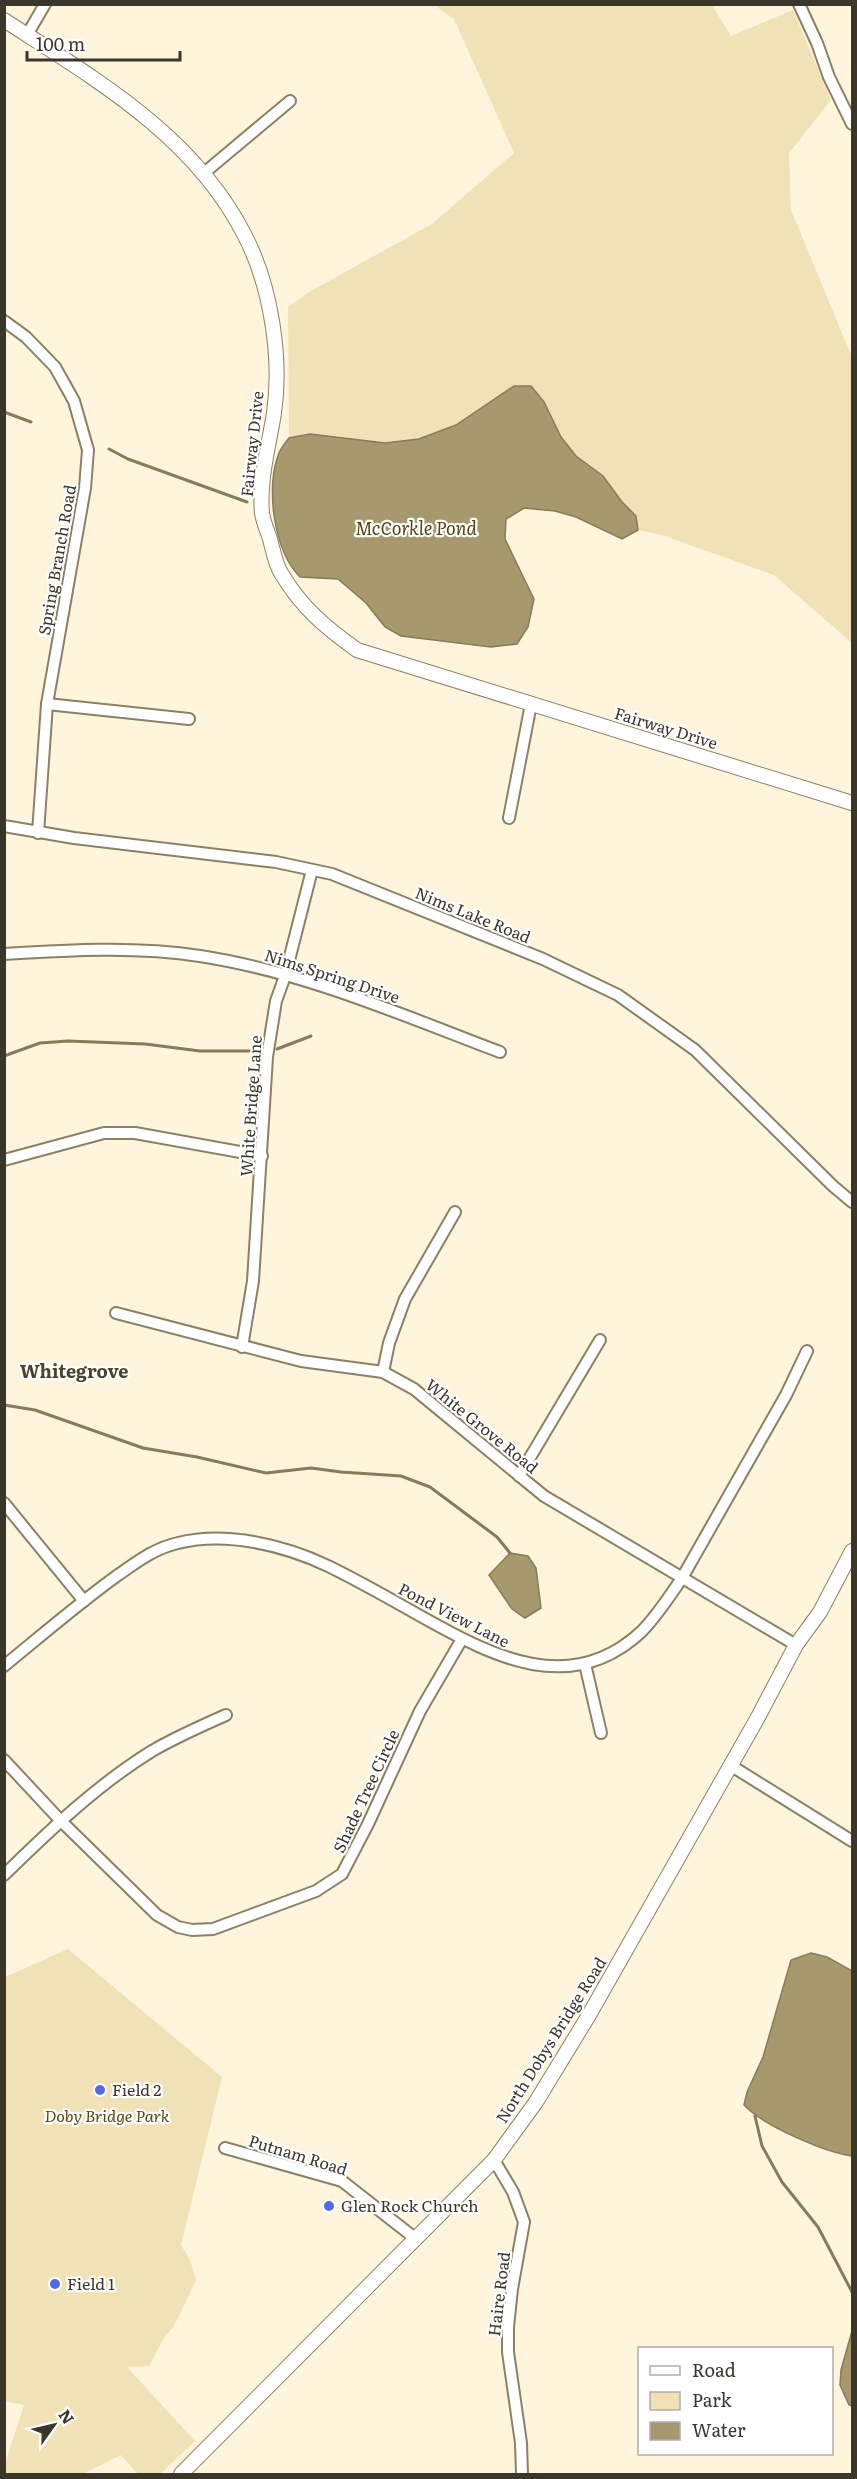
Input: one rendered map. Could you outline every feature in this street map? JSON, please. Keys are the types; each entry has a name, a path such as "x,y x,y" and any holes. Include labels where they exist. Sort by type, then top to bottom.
{"street":[{"path":"27,35 45,4"},
{"path":"798,4 852,124"},
{"name":"Fairway Drive","path":"4,20 91,76 157,126 204,173 226,203 246,237 261,274 275,342 274,410 265,466 262,513 280,572 315,618 357,651 852,803"},
{"path":"204,173 290,101"},
{"name":"Spring Branch Road","path":"4,321 26,337 55,367 74,401 88,450 85,488 47,704 38,833"},
{"path":"47,704 189,719"},
{"path":"509,818 531,704"},
{"name":"Nims Lake Road","path":"4,826 38,833 237,856 332,874 543,959 618,995 695,1050 852,1202"},
{"name":"White Bridge Lane","path":"242,1347 254,1281 267,1057 276,1001 285,976 312,870"},
{"name":"Nims Spring Drive","path":"4,954 66,950 148,951 209,957 304,979 500,1052"},
{"path":"4,1161 104,1133 135,1133 262,1156"},
{"path":"383,1372 389,1343 405,1299 455,1212"},
{"name":"White Grove Road","path":"116,1313 301,1361 383,1372 414,1389 544,1496 796,1645"},
{"path":"519,1476 600,1340"},
{"name":"Pond View Lane","path":"4,1666 84,1601 150,1554 177,1543 223,1539 271,1546 327,1566 494,1655 527,1665 546,1667 585,1664 620,1648 639,1633 664,1605 682,1578 786,1395 807,1351"},
{"path":"4,1503 84,1601"},
{"name":"North Dobys Bridge Road","path":"181,2475 494,2160 536,2102 583,2024 796,1645 820,1612 852,1551"},
{"name":"Shade Tree Circle","path":"4,1760 60,1820 157,1915 178,1927 192,1930 213,1929 316,1891 334,1881 347,1866 420,1711 462,1639"},
{"path":"585,1664 601,1733"},
{"path":"4,1875 60,1820 153,1751 226,1715"},
{"path":"730,1765 852,1840"},
{"name":"Putnam Road","path":"225,2148 342,2181 416,2239"},
{"name":"Haire Road","path":"494,2160 513,2192 524,2222 508,2327 508,2352 521,2444 522,2475"}],"green space":[{"path":"434,5 712,5 731,36 793,10 831,100 789,153 791,210 852,357 852,643 774,575 662,535 638,530 636,516 622,502 603,476 576,456 561,437 544,402 514,386 456,425 419,439 385,443 310,434 289,438 288,307 309,292 432,224 514,153 454,19"},
{"name":"Doby Bridge Park","path":"68,1949 222,2077 181,2245 190,2260 196,2280 174,2326 163,2339 149,2366 127,2367 195,2441 160,2474 138,2474 121,2455 83,2474 5,2474 5,2464 24,2405 4,2401 5,1977"}],"water":[{"name":"McCorkle Pond","path":"514,386 531,386 544,402 561,437 576,456 603,476 622,502 636,516 638,530 622,539 576,517 555,511 524,508 506,519 505,539 534,599 528,627 517,644 491,647 401,636 385,627 366,603 338,579 300,577 291,566 284,551 274,518 275,467 280,451 289,438 310,434 385,443 419,439 456,425"},
{"path":"510,1553 528,1556 536,1568 541,1608 525,1618 512,1609 489,1575"},
{"path":"811,1953 827,1957 852,1971 852,2156 840,2154 795,2137 765,2121 744,2105 747,2092 763,2057 791,1960"},
{"path":"852,2331 852,2406 849,2405 840,2385 841,2370"}],"waterway":[{"path":"4,412 31,422"},
{"path":"109,449 128,459 247,502"},
{"path":"277,1049 311,1036"},
{"path":"4,1056 40,1043 68,1041 145,1044 200,1051 251,1051"},
{"path":"4,1405 35,1410 143,1448 197,1457 266,1473 311,1468 401,1476 430,1487 497,1537 510,1553"},
{"path":"755,2116 762,2146 782,2182 818,2227 852,2292"}],"place":[{"name":"Field 2","path":"100,2090"},
{"name":"Glen Rock Church","path":"329,2206"},
{"name":"Field 1","path":"55,2284"}],"district":[{"name":"Whitegrove","path":"74,1372"}]}
